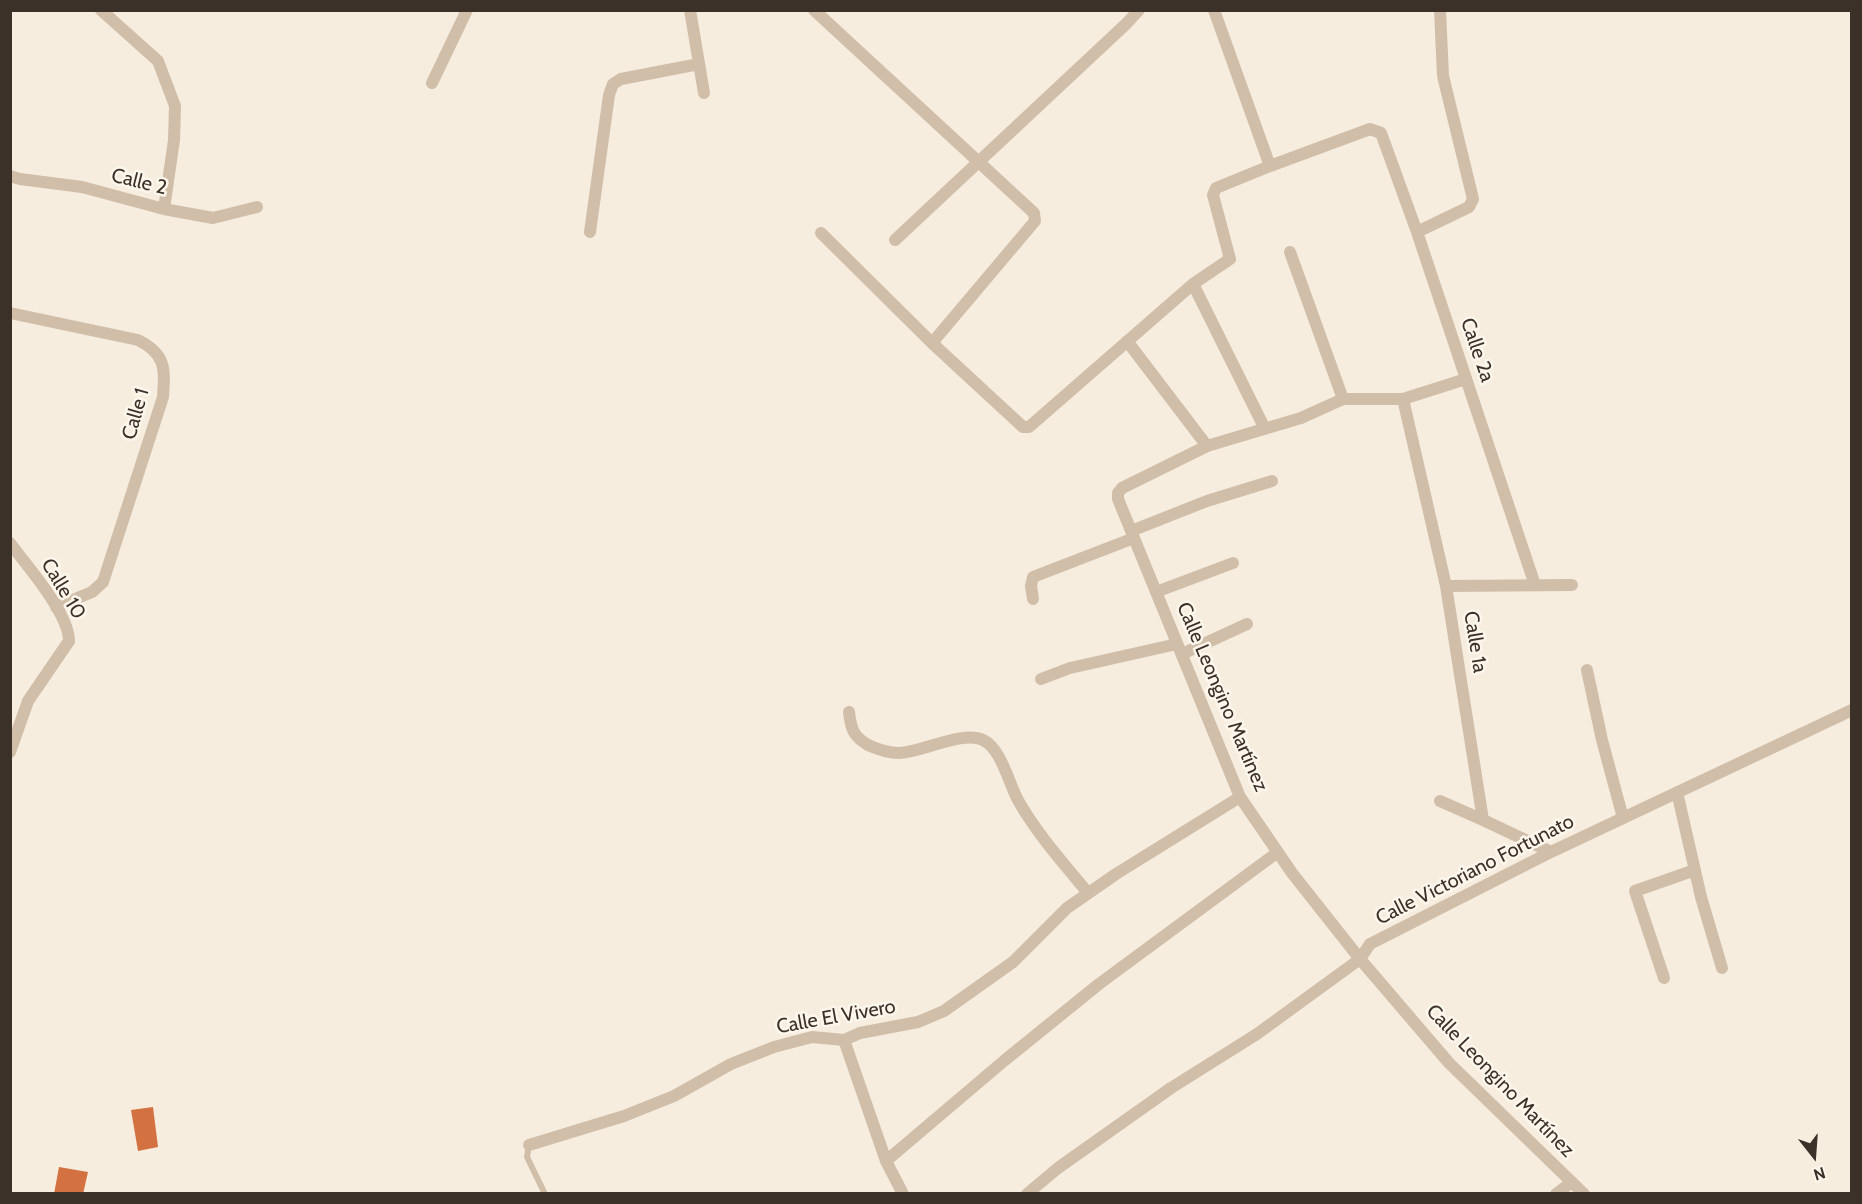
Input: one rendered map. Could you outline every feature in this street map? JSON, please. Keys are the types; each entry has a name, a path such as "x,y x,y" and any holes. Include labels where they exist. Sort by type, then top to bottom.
{"street":[{"path":"101,10 158,61 175,106 174,140 164,209"},
{"path":"432,83 468,10"},
{"path":"690,10 705,93"},
{"path":"814,10 1034,213 1035,221 932,343"},
{"path":"895,240 1126,24 1138,10"},
{"path":"821,233 932,343 1023,427 1029,427 1194,284 1230,259 1213,191 1270,166 1214,10"},
{"path":"1417,232 1468,207 1473,199 1443,76 1440,10"},
{"path":"590,232 609,95 613,84 621,80 699,64"},
{"name":"Calle 2a","path":"1270,166 1370,129 1381,133 1417,232 1535,585"},
{"name":"Calle 2","path":"10,176 81,187 164,209 213,218 257,207"},
{"path":"1290,252 1343,399"},
{"path":"1194,284 1264,429"},
{"name":"Calle 1","path":"10,313 138,340 150,346 160,356 165,371 164,397 103,582 92,592 56,607"},
{"path":"1127,341 1207,446 1301,418 1343,399 1403,399 1466,378"},
{"name":"Calle 1a","path":"1403,399 1446,586 1483,820"},
{"name":"Calle Leongino Martínez","path":"1207,446 1122,488 1118,493 1118,499 1240,796 1292,873 1360,959 1449,1062 1584,1194"},
{"path":"1033,599 1031,586 1033,577 1207,501 1272,481"},
{"name":"Calle 10","path":"10,543 56,607 69,633 69,641 28,701 10,752"},
{"path":"1156,592 1233,563"},
{"path":"1446,586 1572,585"},
{"path":"1041,679 1070,668 1180,649 1247,624"},
{"path":"1587,670 1602,740 1623,818"},
{"name":"Calle Victoriano Fortunato","path":"1028,1194 1058,1168 1172,1088 1257,1034 1360,959 1370,944 1551,852 1851,710"},
{"path":"849,712 850,725 857,739 877,749 898,753 965,737 983,740 995,750 1019,802 1045,841 1088,893"},
{"path":"1677,792 1695,870 1722,968"},
{"name":"Calle El Vivero","path":"529,1145 624,1116 674,1096 731,1064 774,1047 812,1037 844,1040 860,1033 918,1022 944,1011 1013,962 1067,908 1240,796"},
{"path":"1440,801 1551,852"},
{"path":"886,1161 1090,991 1278,852"},
{"path":"1664,978 1635,891 1695,870"},
{"path":"844,1040 886,1161 903,1194"},
{"path":"1556,1194 1572,1182"}],"lane":[{"path":"529,1145 527,1157 545,1194"}],"building":[{"path":"153,1107 158,1147 138,1151 131,1110"},
{"path":"59,1167 88,1172 83,1194 54,1194"}]}
